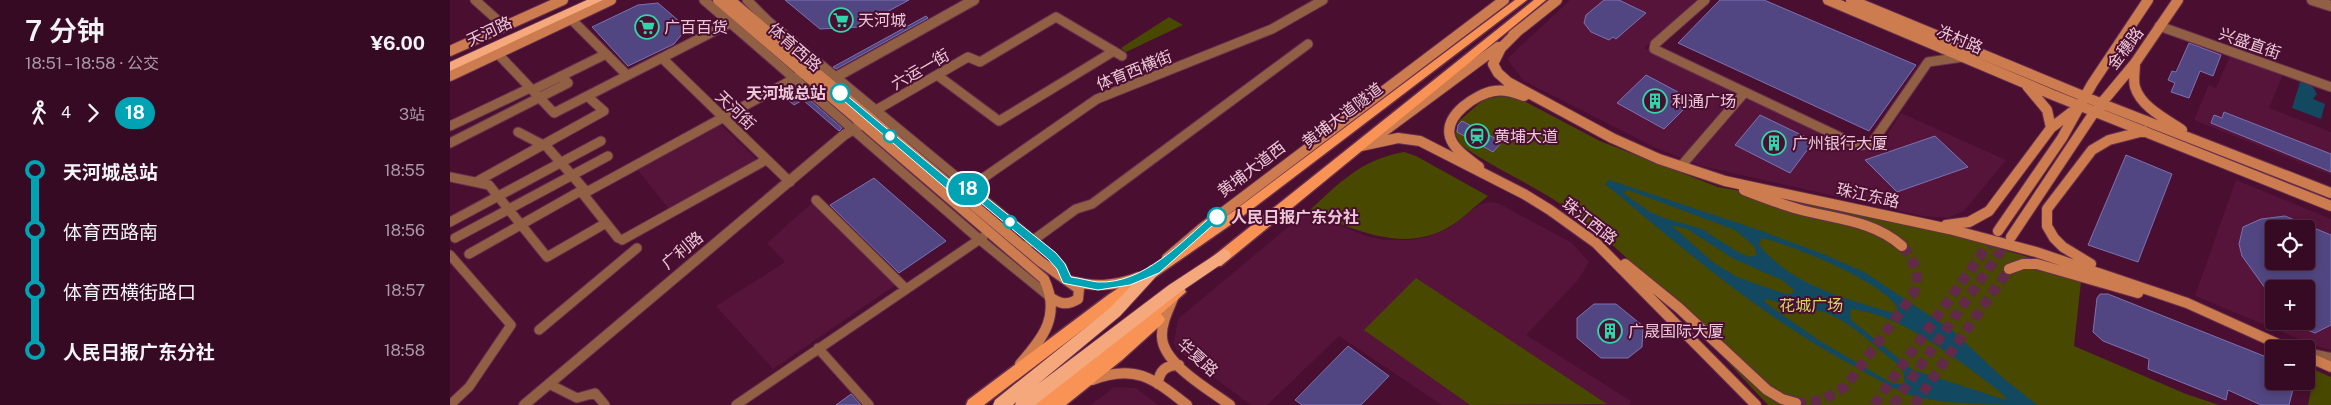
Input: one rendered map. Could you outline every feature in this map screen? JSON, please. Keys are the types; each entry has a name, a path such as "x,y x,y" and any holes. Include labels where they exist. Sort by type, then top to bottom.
{"highway":[{"name":"天河路","path":"450,58 577,0"},
{"name":"天河路","path":"450,67 597,0"},
{"path":"1023,405 1193,275 1224,255"},
{"path":"1001,405 1115,312 1155,270"}],"main road":[{"path":"450,51 563,0"},
{"path":"450,76 611,0"},
{"name":"体育西路","path":"718,0 799,76 964,191 1023,247 1067,280"},
{"name":"体育西路","path":"730,0 831,79 864,120 900,156 1038,273 1047,284 1050,297"},
{"name":"黄埔大道西","path":"973,405 1155,270 1201,229 1504,0"},
{"name":"黄埔大道隧道","path":"1155,270 1235,216 1522,0"},
{"path":"1038,405 1541,0"},
{"path":"1361,146 1407,116 1557,0"},
{"name":"冼村路","path":"1828,0 2025,83 2083,101"},
{"name":"冼村路","path":"1851,0 2083,101"},
{"name":"金穗路","path":"1998,231 2057,146 2109,58 2148,0"},
{"name":"金穗路","path":"2011,237 2098,107 2135,63 2178,0"},
{"path":"2171,9 2187,0"},
{"name":"珠江东路","path":"1517,32 1496,55 1495,69 1508,82 1632,148 1725,181 1924,224 2036,252 2187,302 2269,340"},
{"path":"2135,63 2134,86 2139,96 2193,138"},
{"path":"2025,83 2043,103 2052,118 2052,128"},
{"path":"1494,179 1451,141 1448,130 1453,118 1473,100 1496,91 1514,92 1551,106"},
{"path":"1924,224 1965,224 1982,217 1996,203 2052,128 2083,101 2193,138 2331,193"},
{"path":"2098,107 2144,131 2331,206"},
{"path":"2137,286 2083,260 2063,247 2054,238 2045,217 2046,209 2052,200 2092,150 2109,140 2144,131"},
{"name":"珠江西路","path":"1361,146 1394,138 1411,138 1429,145 1550,210 1596,243 1756,405"},
{"path":"1681,166 1792,208 1878,229 1893,237 1902,246"},
{"path":"1596,243 1669,299 1767,390 1782,399 1796,403"},
{"path":"2009,269 2023,264 2045,266 2201,311 2240,327"},
{"path":"1067,280 1080,284 1106,286 1127,282 1155,270"},
{"path":"1050,297 1062,305 1078,299 1079,288 1067,280"},
{"path":"1056,405 1149,328 1174,296"},
{"name":"华夏路","path":"1174,296 1164,319 1162,338 1167,354 1178,365 1230,405"},
{"path":"1004,382 1043,337 1051,320 1050,297"},
{"path":"2315,359 2331,367"},
{"path":"1158,384 1159,376 1165,368 1172,364 1178,365"},
{"path":"1056,405 1088,382 1113,372 1126,370 1141,374 1186,405"}],"street":[{"path":"475,0 504,26"},
{"path":"704,0 730,23 799,76 852,130 1050,297"},
{"path":"748,0 831,79 876,110 933,158 964,191 1033,241 1062,267 1067,280"},
{"path":"831,79 974,0"},
{"name":"体育西横街","path":"964,191 1097,99 1272,29 1323,0"},
{"path":"1705,0 1655,44 1654,49 1859,146 1872,143 1928,62 1963,57"},
{"path":"2312,0 2331,6"},
{"name":"六运一街","path":"864,120 876,110 968,57 980,62 1056,17 1114,52"},
{"path":"571,19 627,76"},
{"path":"498,54 554,113 730,23"},
{"name":"兴盛直街","path":"2160,26 2331,86"},
{"path":"1023,247 1076,208 1092,204 1308,44"},
{"path":"937,75 999,121 1114,52 1122,56"},
{"path":"450,126 606,54"},
{"name":"天河街","path":"662,58 790,182"},
{"path":"450,143 568,83 561,76"},
{"path":"766,160 620,239 583,194 799,76"},
{"path":"1681,166 1745,92"},
{"path":"476,182 604,111 587,96"},
{"name":"广利路","path":"524,405 864,120"},
{"path":"470,254 584,188 547,147 518,132"},
{"path":"450,222 601,141"},
{"path":"455,238 608,156"},
{"path":"891,163 900,156"},
{"path":"924,164 933,158"},
{"path":"450,177 489,185 547,257 606,223"},
{"path":"816,200 905,288"},
{"path":"736,405 905,288 990,232"},
{"path":"539,330 637,248"},
{"path":"450,255 511,325 469,387 450,405"},
{"path":"818,348 869,405"},
{"path":"2315,356 2331,358"},
{"path":"549,384 577,398 595,393 605,405"}],"shaded area":[{"path":"1570,0 1696,0 1644,48 1860,152 1879,147 1901,113 2006,160 1964,211 1948,218 1923,216 1702,166 1656,148 1524,81 1507,59"},
{"path":"2230,56 2283,74 2269,108 2331,132 2331,175 2194,120 2209,85 2216,88"},
{"path":"721,125 757,160 671,212 638,170"},
{"path":"2236,180 2331,219 2331,350 2315,345 2315,340 2302,340 2278,330 2315,330 2315,280 2265,280 2265,325 2195,296"},
{"path":"1488,202 1498,203 1572,243 1589,262 1578,280 1526,335 1631,401 1629,405 1442,405 1339,336 1267,405 1251,405 1177,350 1174,343 1178,319 1306,212 1369,237 1384,240 1411,240 1428,237 1449,228 1479,205"},
{"path":"812,203 897,284 773,369 716,306 785,262 767,243"},
{"path":"1114,387 1136,388 1158,405 1091,405"}],"green space":[{"path":"1169,17 1183,25 1126,52 1121,48"},
{"name":"花城广场","path":"1500,96 1520,99 1600,141 1718,187 1810,203 1954,235 2082,273 2074,346 2186,394 2219,405 1768,405 1674,304 1599,233 1559,203 1461,145 1455,134 1459,121 1483,100"},
{"path":"1404,152 1416,156 1488,196 1449,227 1432,235 1414,238 1396,239 1378,236 1343,225 1309,211 1341,182 1363,166 1389,155"},
{"path":"1416,278 1607,404 1470,405 1364,330"},
{"path":"2315,370 2331,377 2331,405 2308,405 2311,390 2315,390"}],"water":[{"path":"2301,79 2313,87 2317,94 2313,99 2325,104 2321,119 2292,108"},
{"path":"1609,180 1759,230 1864,272 1953,331 2003,378 2037,405 1940,401 1909,395 1890,386 1824,350 1759,307 1696,259 1605,184","holes":["1628,190 1735,230 1754,246 1757,255 1749,257 1702,229 1650,212 1623,193","1671,225 1687,229 1734,259 1782,280 1794,290 1792,294 1785,294 1737,277 1714,263","1761,238 1793,248 1837,266 1877,289 1891,300 1898,310 1896,314 1839,296 1804,281 1788,271 1759,245","1767,299 1794,307 1824,312 1839,319 1856,330 1897,364 1903,371 1905,384 1894,384 1886,380 1820,341 1764,301","1850,309 1870,313 1889,320 1929,340 1999,391 2006,400 1913,370 1851,320"]}],"building":[{"name":"天河城","path":"785,0 909,0 859,27 820,29"},
{"path":"1604,0 1619,0 1646,13 1616,39 1613,37 1609,40 1591,32 1584,23 1586,15"},
{"path":"1720,0 1764,0 1916,65 1869,131 1678,43"},
{"path":"658,3 687,28 674,44 628,66 592,27 638,5"},
{"path":"926,16 928,18 836,69 833,67"},
{"path":"2189,43 2221,55 2213,76 2200,71 2189,98 2171,92 2175,83 2168,80 2172,71 2176,72"},
{"name":"利通广场","path":"1646,75 1693,100 1664,129 1617,103"},
{"path":"794,86 842,128 839,131 803,100 794,105 782,95"},
{"path":"2224,112 2331,154 2331,172 2211,123 2214,115 2222,118"},
{"name":"广州银行大厦","path":"1760,115 1814,141 1790,173 1735,145"},
{"name":"黄埔大道","path":"1462,121 1502,142 1493,152 1457,132 1458,125"},
{"path":"1935,136 1968,167 1897,192 1865,160"},
{"path":"2126,155 2172,174 2138,262 2088,245"},
{"path":"874,178 946,241 899,273 830,205"},
{"path":"2285,216 2295,220 2265,220 2265,270 2315,270 2315,228 2331,235 2331,325 2315,333 2307,330 2315,330 2315,280 2265,280 2265,288 2242,256 2239,244 2243,227 2261,219"},
{"path":"2100,294 2108,294 2265,356 2265,390 2293,390 2289,405 2261,405 2228,390 2226,400 2148,369 2149,359 2103,341 2093,332 2097,298"},
{"name":"广晟国际大厦","path":"1594,304 1616,304 1643,326 1642,347 1628,358 1601,358 1577,338 1577,318"},
{"path":"1348,346 1389,376 1361,405 1302,405 1295,400"},
{"path":"851,394 861,405 836,405"}],"tunnel":[{"path":"1874,405 1996,234"},
{"path":"1893,405 2010,238"},
{"path":"1796,403 1823,400 1846,386 1912,296 1915,289 1916,270 1914,263 1902,246"},
{"path":"1914,405 2009,269"}],"bus line":[{"name":"18","path":"840,93 960,194 969,188 1052,256 1062,267 1067,280 1098,286 1127,282 1155,270 1171,254 1217,217"}],"place":[{"name":"天河城","path":"841,20"},
{"name":"广百百货","path":"647,27"},
{"name":"天河城总站","path":"840,93"},
{"name":"利通广场","path":"1655,101"},
{"name":"黄埔大道","path":"1477,136"},
{"name":"广州银行大厦","path":"1774,143"},
{"name":"人民日报广东分社","path":"1217,217"},
{"name":"广晟国际大厦","path":"1610,331"}]}
